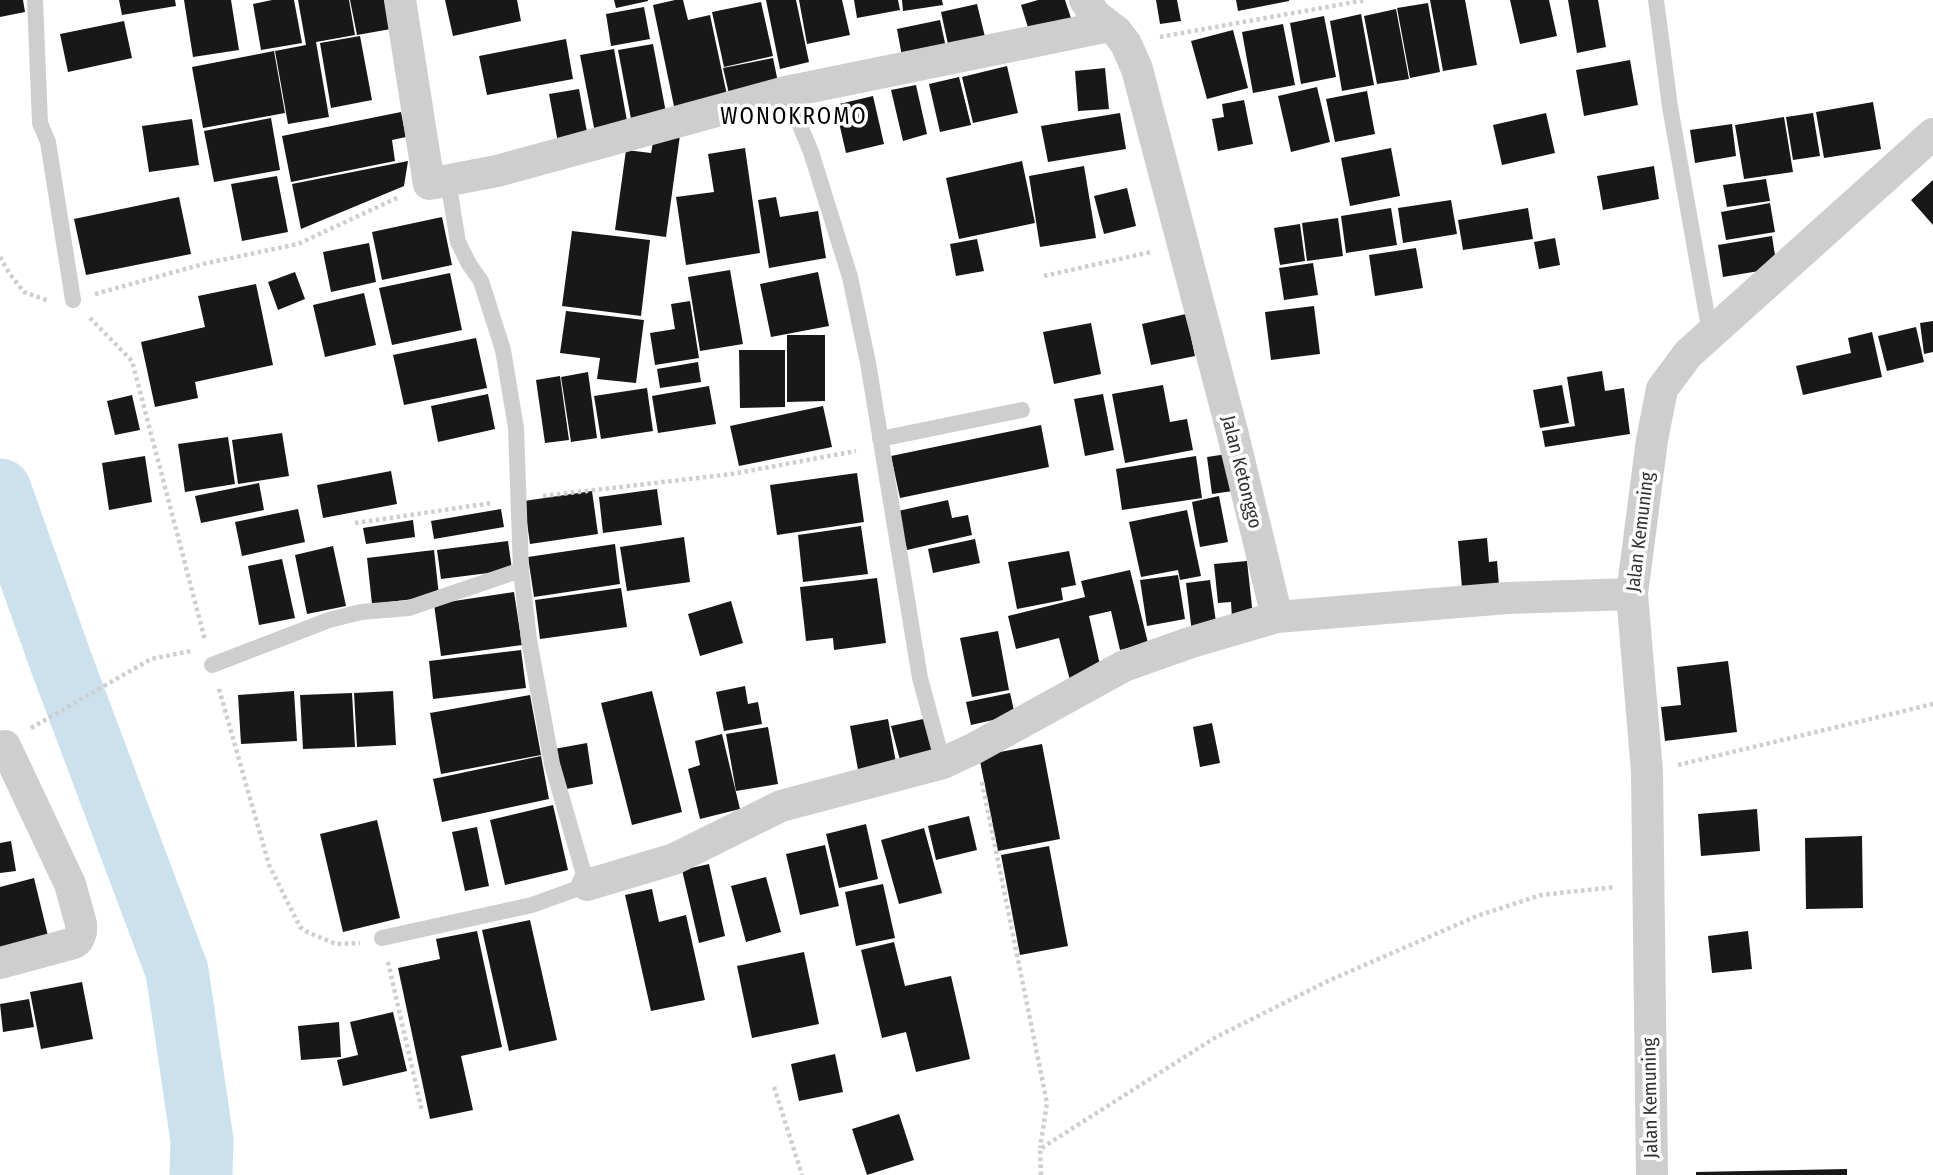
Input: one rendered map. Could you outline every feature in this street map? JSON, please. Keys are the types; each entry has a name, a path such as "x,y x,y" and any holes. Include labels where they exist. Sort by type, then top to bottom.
{"street":[{"path":"400,0 438,182 497,171 786,92 1117,35"},
{"name":"Jalan Ketonggo","path":"1085,0 1095,15 1117,35 1137,69 1233,435 1277,617"},
{"name":"Jalan Kemuning","path":"1652,1175 1647,772 1632,594 1652,440 1662,389 1688,354 1710,333 1933,134"},
{"path":"587,885 674,859 781,806 943,763 1124,666 1192,642 1277,617 1507,597 1632,594"},
{"path":"0,963 74,943 78,940 81,925 70,884 5,746"}],"lane":[{"path":"35,0 40,123 48,142 73,300"},
{"path":"1656,0 1670,107 1710,333"},
{"path":"786,92 811,152 850,277 868,363 920,678 943,763"},
{"path":"382,938 532,905 587,885 552,764 529,640 521,570 516,428 503,350 481,281 468,264 458,242 438,182"},
{"path":"881,442 1022,410"},
{"path":"212,665 330,620 361,612 409,608 521,570"}],"path":[{"path":"1117,35 1366,0"},
{"path":"73,300 207,263 298,244 438,182"},
{"path":"1044,276 1182,245"},
{"path":"0,257 24,292 53,302"},
{"path":"355,523 519,499 732,474 881,442"},
{"path":"33,727 151,659 196,650"},
{"path":"1647,772 1933,704"},
{"path":"975,748 1047,1103 1040,1149 1041,1175"},
{"path":"1040,1149 1216,1037 1328,981 1477,916 1541,895 1647,884"},
{"path":"382,938 422,1111"},
{"path":"774,1087 802,1175"}],"building":[{"path":"0,0 23,0 25,12 0,17"},
{"path":"119,0 175,0 176,6 122,15"},
{"path":"184,0 231,0 239,50 193,57"},
{"path":"272,0 294,0 302,43 261,50 253,4"},
{"path":"298,0 349,0 355,35 316,42 329,117 288,124 275,51 306,45"},
{"path":"350,0 386,0 391,29 357,35"},
{"path":"445,0 517,0 521,21 453,36"},
{"path":"614,0 648,0 648,1 616,8"},
{"path":"683,0 688,20 710,15 728,100 675,111 653,5"},
{"path":"766,0 796,0 809,62 780,69"},
{"path":"799,0 842,0 850,35 807,44"},
{"path":"854,0 898,0 900,10 857,18"},
{"path":"902,0 942,0 943,5 903,11"},
{"path":"1038,0 1065,0 1073,24 1031,37 1021,5"},
{"path":"1156,0 1177,0 1181,21 1160,24"},
{"path":"1236,0 1289,0 1289,1 1238,11"},
{"path":"1430,0 1465,0 1477,65 1443,71"},
{"path":"1510,0 1549,0 1557,36 1520,44"},
{"path":"1568,0 1598,0 1606,47 1577,53"},
{"path":"761,2 773,56 724,67 712,12"},
{"path":"1428,3 1440,72 1410,78 1397,8"},
{"path":"977,4 986,41 949,49 941,12"},
{"path":"644,7 650,39 611,46 606,14"},
{"path":"1396,9 1409,79 1377,84 1364,16"},
{"path":"1361,14 1374,85 1342,91 1330,21"},
{"path":"1324,16 1336,77 1301,84 1290,23"},
{"path":"940,20 947,52 903,62 897,29"},
{"path":"124,21 132,58 68,72 60,34"},
{"path":"1283,24 1295,85 1253,93 1242,32"},
{"path":"1233,30 1248,88 1207,99 1191,41"},
{"path":"360,36 372,100 331,108 320,43"},
{"path":"566,39 573,79 487,95 479,56"},
{"path":"653,44 667,118 632,124 618,50"},
{"path":"614,49 629,132 596,138 580,55"},
{"path":"274,51 285,113 203,128 192,67"},
{"path":"773,58 780,92 731,102 723,68"},
{"path":"1630,60 1638,105 1584,116 1576,70"},
{"path":"1007,66 1018,113 973,123 962,77"},
{"path":"1105,68 1109,109 1078,111 1075,71"},
{"path":"959,77 971,125 940,132 929,84"},
{"path":"916,85 927,134 903,141 891,90"},
{"path":"1317,87 1330,142 1291,152 1278,96"},
{"path":"579,89 589,143 559,148 549,94"},
{"path":"1367,91 1375,134 1335,142 1326,99"},
{"path":"873,96 884,144 846,153 835,105"},
{"path":"1244,100 1253,144 1218,151 1212,119 1224,117 1222,104"},
{"path":"1873,102 1881,149 1824,158 1816,112"},
{"path":"401,112 406,137 392,140 395,161 291,182 282,136"},
{"path":"1120,113 1126,149 1048,162 1041,126"},
{"path":"1546,113 1555,153 1502,165 1493,125"},
{"path":"1813,113 1820,156 1793,160 1786,117"},
{"path":"1784,117 1793,172 1744,179 1735,125"},
{"path":"271,118 280,170 214,182 204,131"},
{"path":"192,119 199,165 149,172 142,126"},
{"path":"1732,124 1736,156 1695,163 1690,130"},
{"path":"655,132 680,135 666,237 615,230 626,150 651,153"},
{"path":"745,148 760,253 686,265 676,197 714,192 708,154"},
{"path":"1391,148 1400,196 1350,206 1341,158"},
{"path":"408,161 404,186 301,229 292,184"},
{"path":"1022,161 1035,223 959,239 946,178"},
{"path":"1084,166 1096,238 1040,247 1029,176"},
{"path":"1654,166 1659,199 1603,210 1597,176"},
{"path":"277,176 288,232 242,241 231,184"},
{"path":"1766,179 1770,201 1727,207 1723,185"},
{"path":"1933,180 1933,225 1911,200"},
{"path":"1127,188 1136,226 1104,234 1094,196"},
{"path":"179,197 191,254 86,275 74,219"},
{"path":"776,197 780,217 818,211 826,258 769,268 758,200"},
{"path":"1451,200 1457,234 1403,243 1398,208"},
{"path":"1770,203 1775,232 1726,240 1721,212"},
{"path":"1391,208 1397,245 1346,253 1341,216"},
{"path":"1528,208 1533,239 1463,250 1458,220"},
{"path":"442,217 452,265 382,280 372,232"},
{"path":"1338,218 1343,256 1307,261 1302,223"},
{"path":"1300,224 1305,261 1280,265 1274,228"},
{"path":"572,231 650,240 641,316 562,306"},
{"path":"1772,236 1777,268 1723,277 1718,245"},
{"path":"1555,238 1560,265 1539,269 1534,242"},
{"path":"977,239 984,271 956,276 950,244"},
{"path":"369,243 376,282 331,292 323,252"},
{"path":"1416,248 1423,288 1375,296 1369,255"},
{"path":"1313,263 1318,295 1284,300 1279,268"},
{"path":"730,270 743,344 700,351 688,277"},
{"path":"295,272 305,299 278,310 268,282"},
{"path":"818,272 829,326 771,337 760,284"},
{"path":"450,273 462,330 392,345 379,288"},
{"path":"256,284 273,365 195,382 198,398 155,407 141,342 205,327 198,296"},
{"path":"364,293 376,345 325,357 313,305"},
{"path":"690,301 699,358 655,365 650,333 675,329 671,304"},
{"path":"1314,306 1320,354 1271,360 1265,312"},
{"path":"566,311 644,320 636,383 597,379 600,358 560,353"},
{"path":"1186,314 1195,356 1151,365 1142,324"},
{"path":"1933,321 1933,352 1924,354 1920,323"},
{"path":"1091,323 1101,374 1054,384 1043,332"},
{"path":"1916,327 1924,362 1887,371 1878,336"},
{"path":"1872,332 1882,377 1803,395 1796,366 1851,353 1848,338"},
{"path":"787,335 825,335 825,401 787,402"},
{"path":"476,338 487,388 404,405 393,355"},
{"path":"739,350 785,350 785,407 740,408"},
{"path":"698,362 701,382 660,388 657,369"},
{"path":"1602,371 1605,391 1624,388 1630,434 1545,447 1542,431 1575,426 1567,377"},
{"path":"588,372 597,438 571,442 561,377"},
{"path":"560,376 569,440 545,443 536,380"},
{"path":"1163,385 1170,422 1187,419 1193,450 1125,463 1112,394"},
{"path":"1562,385 1569,423 1540,428 1533,390"},
{"path":"709,386 716,424 658,433 652,396"},
{"path":"647,388 653,431 601,439 594,396"},
{"path":"488,394 495,429 438,442 431,406"},
{"path":"1103,394 1114,450 1085,456 1074,399"},
{"path":"132,395 140,430 115,435 107,401"},
{"path":"823,406 832,447 739,466 730,426"},
{"path":"1041,425 1049,467 900,498 891,456"},
{"path":"282,433 289,476 238,484 232,440"},
{"path":"228,437 235,484 185,492 178,444"},
{"path":"1227,454 1233,491 1212,494 1207,457"},
{"path":"145,456 152,502 109,510 102,463"},
{"path":"1196,456 1202,498 1122,510 1116,469"},
{"path":"391,471 397,504 323,518 317,485"},
{"path":"857,473 864,522 777,535 770,485"},
{"path":"259,483 264,510 201,523 195,496"},
{"path":"657,489 662,525 603,533 599,497"},
{"path":"592,491 598,534 530,544 524,501"},
{"path":"1219,496 1228,542 1200,547 1192,502"},
{"path":"948,500 952,518 968,515 972,535 907,550 898,511"},
{"path":"298,509 305,542 242,556 235,522"},
{"path":"501,509 504,527 434,539 431,521"},
{"path":"1187,510 1201,576 1180,580 1178,570 1141,577 1129,522"},
{"path":"413,520 415,537 366,544 363,528"},
{"path":"861,526 868,574 803,582 798,535"},
{"path":"684,537 690,582 627,591 620,547"},
{"path":"1487,538 1489,562 1497,561 1499,585 1462,588 1458,541"},
{"path":"975,539 980,563 933,573 928,549"},
{"path":"508,541 512,570 441,579 437,550"},
{"path":"615,544 620,584 534,597 528,557"},
{"path":"333,546 346,606 307,614 295,555"},
{"path":"434,550 439,596 372,604 367,558"},
{"path":"1069,551 1076,585 1061,588 1063,600 1017,609 1008,562"},
{"path":"282,559 295,618 259,625 248,566"},
{"path":"1247,561 1253,616 1232,618 1231,602 1218,603 1214,564"},
{"path":"1130,570 1148,643 1120,650 1111,611 1089,616 1100,665 1071,684 1059,638 1016,649 1008,616 1085,597 1081,581"},
{"path":"1178,575 1185,619 1147,626 1140,580"},
{"path":"877,578 886,643 834,650 833,638 806,641 800,587"},
{"path":"1210,580 1217,629 1192,633 1186,583"},
{"path":"621,588 627,627 540,639 535,600"},
{"path":"514,592 522,645 441,656 434,604"},
{"path":"731,601 743,643 700,656 688,614"},
{"path":"998,631 1009,690 972,697 960,638"},
{"path":"521,650 526,688 433,699 429,661"},
{"path":"1728,661 1737,732 1665,741 1661,707 1681,705 1677,667"},
{"path":"745,686 748,704 758,702 762,724 724,731 716,692"},
{"path":"294,691 297,741 241,744 238,695"},
{"path":"393,691 396,745 357,747 354,693"},
{"path":"652,691 682,812 632,825 601,703"},
{"path":"352,693 355,747 303,749 300,695"},
{"path":"1010,693 1015,715 971,725 966,702"},
{"path":"530,695 541,755 441,774 430,713"},
{"path":"928,718 938,760 902,768 891,726"},
{"path":"888,719 897,768 859,775 850,726"},
{"path":"1212,723 1220,763 1200,767 1193,727"},
{"path":"768,727 778,784 736,791 726,734"},
{"path":"722,734 740,809 700,819 688,769 700,765 695,741"},
{"path":"587,743 593,784 561,790 554,749"},
{"path":"1042,744 1060,839 998,851 979,756"},
{"path":"541,756 549,799 442,822 433,779"},
{"path":"553,805 568,870 505,885 490,820"},
{"path":"1757,809 1760,851 1701,856 1698,814"},
{"path":"969,816 977,850 936,860 928,826"},
{"path":"377,820 400,918 343,932 320,834"},
{"path":"866,824 878,879 839,888 826,834"},
{"path":"477,827 489,886 465,891 452,832"},
{"path":"924,828 942,893 899,904 881,840"},
{"path":"1862,836 1863,908 1806,909 1805,838"},
{"path":"11,841 16,871 0,873 0,843"},
{"path":"825,845 839,906 800,915 786,854"},
{"path":"1049,846 1068,946 1020,955 1001,855"},
{"path":"709,864 725,936 699,943 682,870"},
{"path":"766,877 781,932 746,942 731,886"},
{"path":"34,878 48,936 0,948 0,887"},
{"path":"883,884 895,938 856,946 845,892"},
{"path":"652,889 659,922 686,915 705,1000 651,1011 625,895"},
{"path":"530,920 557,1040 509,1051 482,930"},
{"path":"477,931 502,1047 461,1056 473,1110 430,1119 398,968 440,959 436,939"},
{"path":"1748,931 1752,969 1712,973 1708,936"},
{"path":"894,942 905,986 951,976 970,1059 916,1072 906,1032 882,1038 861,950"},
{"path":"804,952 819,1024 752,1038 737,966"},
{"path":"82,982 93,1039 41,1049 30,992"},
{"path":"29,999 34,1027 3,1032 0,1004"},
{"path":"393,1012 407,1071 343,1086 337,1060 358,1055 350,1022"},
{"path":"339,1022 341,1057 301,1060 298,1026"},
{"path":"835,1054 843,1092 799,1101 791,1064"},
{"path":"899,1114 914,1160 867,1175 852,1129"},
{"path":"1847,1169 1847,1175 1696,1175 1696,1172"}],"waterway":[{"path":"0,490 61,662 177,971 202,1140 201,1175"}],"district":[{"name":"WONOKROMO","path":"794,118"}]}
